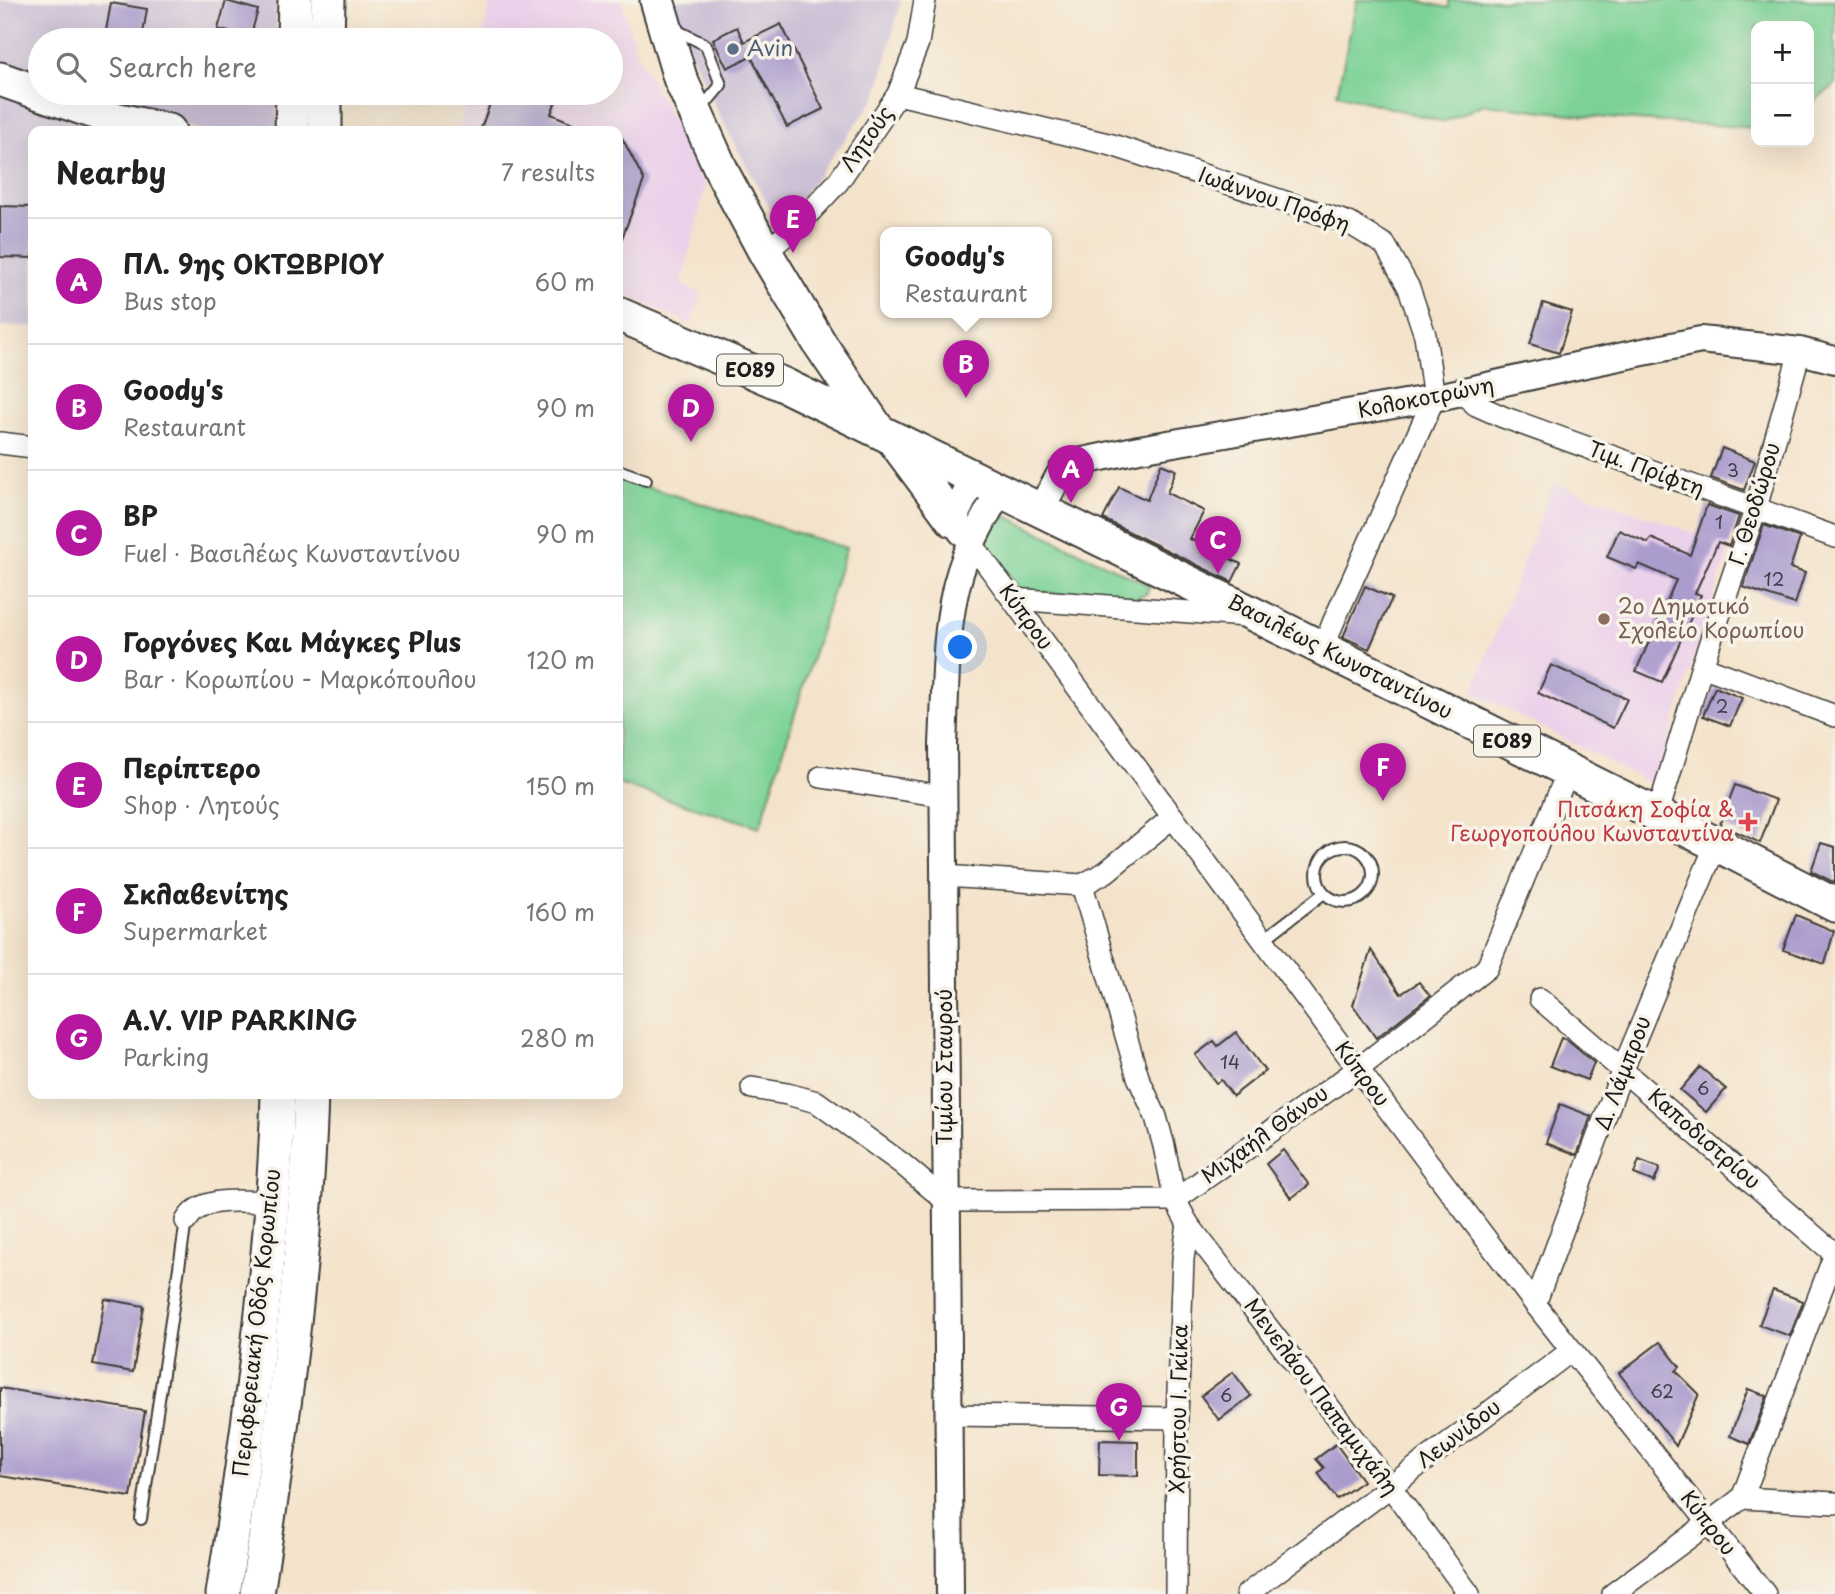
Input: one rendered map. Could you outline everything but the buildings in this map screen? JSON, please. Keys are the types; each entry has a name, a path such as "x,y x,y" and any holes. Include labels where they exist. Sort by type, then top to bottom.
{"main road":[{"path":"294,28 295,0"},
{"path":"327,28 328,0"},
{"path":"638,0 650,33 680,78 724,176 765,252 820,344 886,435 962,532"},
{"path":"661,12 680,78"},
{"path":"0,79 28,89"},
{"path":"70,105 124,125"},
{"path":"292,126 293,105"},
{"path":"325,105 325,126"},
{"name":"ΕΟ89","path":"623,316 785,385 886,435"},
{"name":"Βασιλέως Κωνσταντίνου","path":"886,435 1246,610 1835,905"},
{"name":"Περιφερειακή Οδός Κορωπίου","path":"223,1594 257,1372 278,1099"},
{"name":"Περιφερειακή Οδός Κορωπίου","path":"257,1594 289,1379 310,1143 311,1099"}],"street":[{"name":"Λητούς","path":"765,252 796,228 838,182 898,94 918,43 925,0"},
{"name":"Ιωάννου Πρόφη","path":"898,94 1112,145 1349,223 1385,245 1409,288 1425,335 1434,398"},
{"name":"Κολοκοτρώνη","path":"1040,510 1063,469 1074,463 1139,449 1434,398 1702,340 1800,351 1835,360"},
{"name":"Γ. Θεοδώρου","path":"1657,816 1702,666 1756,508 1800,351"},
{"name":"Τιμ. Πρίφτη","path":"1461,392 1476,405 1503,417 1835,537"},
{"path":"1323,649 1434,398"},
{"path":"0,443 28,446"},
{"name":"Τιμίου Σταυρού","path":"950,1594 943,744 951,607 960,572 962,532 987,484"},
{"name":"Κύπρου","path":"962,532 1535,1304 1765,1594"},
{"path":"1013,599 1246,610"},
{"path":"1702,666 1835,716"},
{"name":"Μιχαήλ Θάνου","path":"1175,1200 1358,1069 1487,968 1567,771"},
{"path":"821,777 943,796"},
{"path":"944,876 1082,885 1106,872 1172,817"},
{"name":"Δ. Λάμπρου","path":"1535,1304 1623,1069 1716,844"},
{"name":"Μενελάου Παπαμιχάλη","path":"1082,885 1138,1077 1156,1117 1175,1200 1188,1224 1390,1486 1469,1594"},
{"name":"Καποδιστρίου","path":"1540,999 1835,1254"},
{"path":"752,1088 817,1102 901,1163 946,1201 1175,1200"},
{"path":"186,1221 194,1209 203,1205 272,1202"},
{"name":"Χρήστου Ι. Γκίκα","path":"1176,1594 1177,1418 1183,1259 1188,1224"},
{"path":"1613,1594 1741,1498 1835,1254"},
{"name":"Λεωνίδου","path":"1247,1594 1571,1350"},
{"path":"949,1415 1177,1418"},
{"path":"1741,1498 1835,1503"}],"lane":[{"path":"661,12 706,45 721,85 697,114"},
{"path":"623,472 646,480"},
{"path":"1351,846 1367,856 1374,874 1368,892 1351,902 1332,900 1324,893 1317,877 1321,860 1326,853 1334,848 1351,846"},
{"path":"1263,940 1324,893"},
{"path":"141,1519 186,1221"}],"shaded area":[{"path":"0,0 276,0 277,28 28,28 28,105 96,105 95,126 28,126 28,326 0,326"},
{"path":"491,0 622,0 635,50 706,185 681,285 702,293 691,324 623,293 623,126 460,126 465,105 623,105 623,28 484,28"},
{"path":"672,0 901,0 877,96 790,213 773,214 720,116 677,22"},
{"path":"113,105 278,105 277,126 185,126"},
{"name":"2ο Δημοτικό Σχολείο Κορωπίου","path":"1554,483 1730,546 1654,785 1473,692"}],"green space":[{"path":"1357,0 1414,0 1449,8 1449,0 1835,0 1835,85 1814,101 1814,21 1751,21 1751,128 1606,118 1484,104 1444,122 1337,94"},
{"path":"623,480 846,548 760,827 623,786"},
{"path":"1004,515 1150,586 1146,594 1129,600 1022,591 983,542 995,517"}],"place":[{"name":"Avin","path":"733,49"},
{"name":"Περίπτερο","path":"793,253"},
{"name":"Goody's","path":"966,398"},
{"name":"Γοργόνες Και Μάγκες Plus","path":"691,442"},
{"name":"ΠΛ. 9ης ΟΚΤΩΒΡΙΟΥ","path":"1071,503"},
{"name":"BP","path":"1218,574"},
{"name":"2ο Δημοτικό Σχολείο Κορωπίου","path":"1604,619"},
{"name":"Σκλαβενίτης","path":"1383,801"},
{"name":"Πιτσάκη Σοφία & Γεωργοπούλου Κωνσταντίνα","path":"1748,822"},
{"name":"A.V. VIP PARKING","path":"1119,1441"}]}
